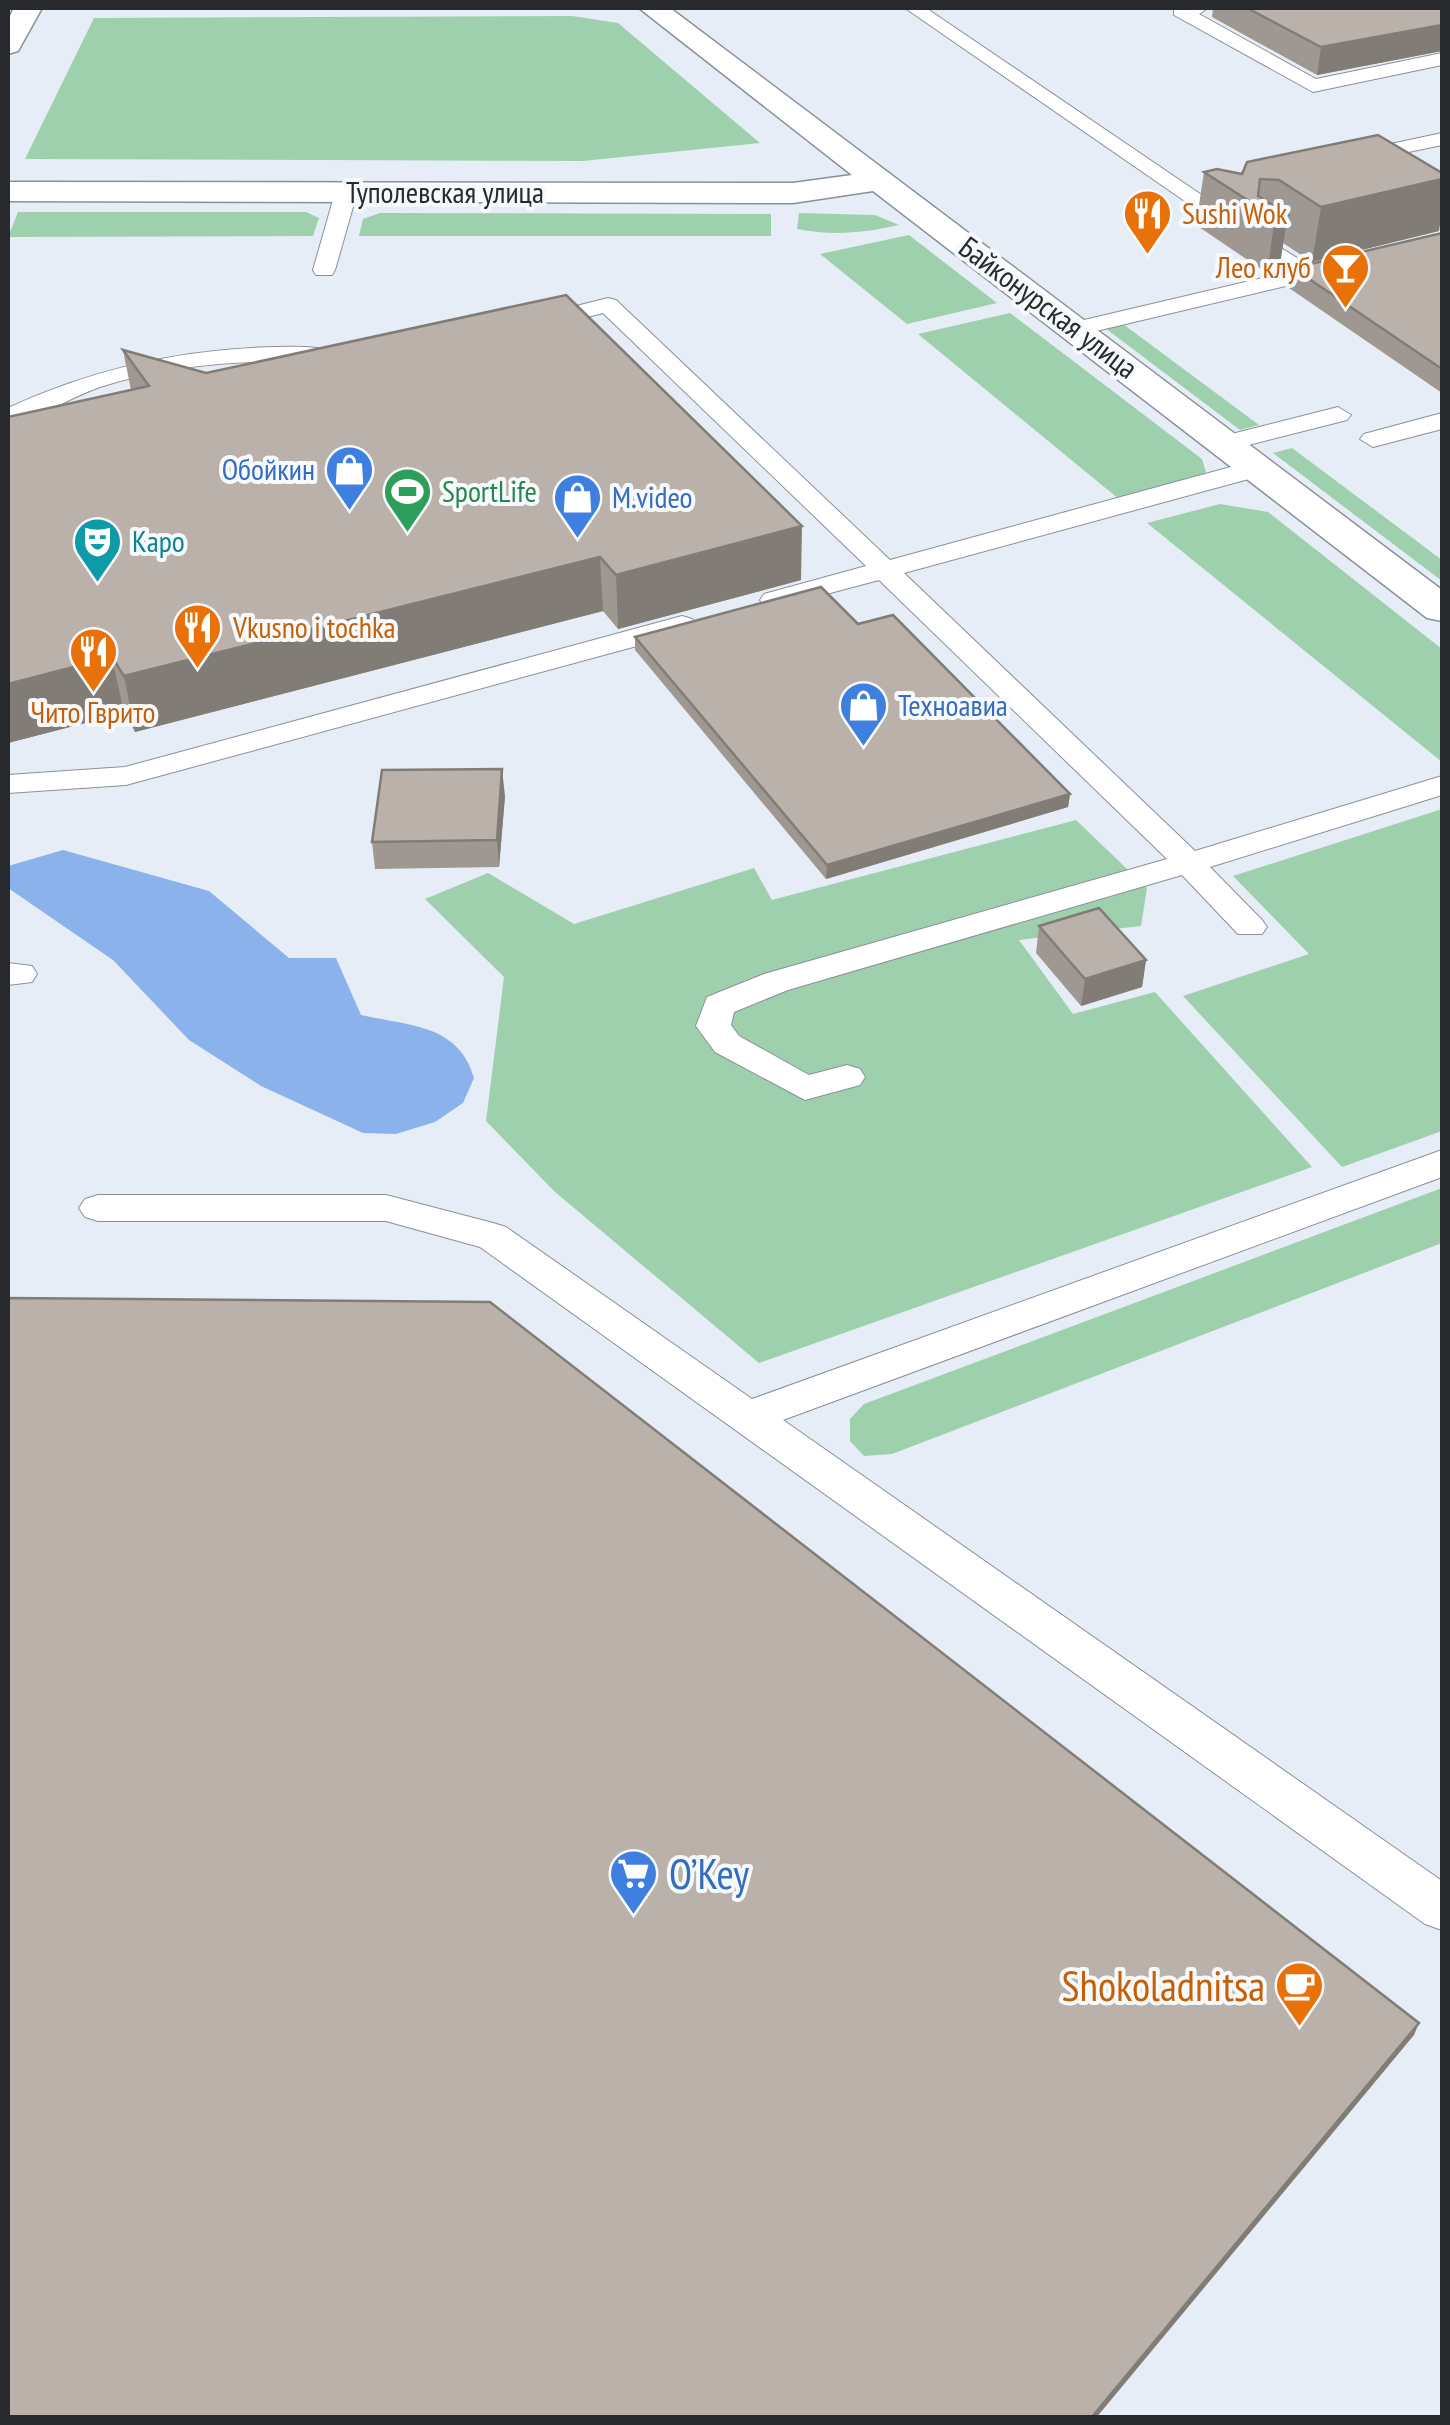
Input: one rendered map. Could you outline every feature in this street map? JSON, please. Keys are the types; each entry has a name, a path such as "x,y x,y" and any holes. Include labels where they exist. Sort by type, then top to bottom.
{"street":[{"path":"8,45 28,8"},
{"name":"Байконурская улица","path":"653,8 1442,609"},
{"name":"Туполевская улица","path":"8,192 793,193 881,180"}],"lane":[{"path":"914,8 1226,219"},
{"path":"1199,8 1181,11 1312,86 1442,60"},
{"path":"1333,162 1442,139"},
{"path":"1187,192 1223,185"},
{"path":"324,270 346,192"},
{"path":"1075,328 1317,271 1260,242"},
{"path":"502,331 608,306 1189,863 1250,927"},
{"path":"8,418 63,389 127,370 218,353 298,352 372,360"},
{"path":"1225,443 1338,415"},
{"path":"1373,439 1442,421"},
{"path":"751,606 1258,468"},
{"path":"8,784 126,776 713,616"},
{"path":"847,1076 805,1088 728,1044 713,1026 720,1005 776,982 1189,863 1442,785"},
{"path":"748,1417 1442,1163"},
{"path":"98,1208 386,1208 493,1237 1442,1908"}],"green space":[{"path":"572,16 618,23 760,143 583,161 25,159 94,18"},
{"path":"18,212 306,212 319,218 313,236 8,237"},
{"path":"380,213 771,214 771,236 359,236 363,219"},
{"path":"799,213 875,215 899,225 848,233 811,231 797,229"},
{"path":"909,235 997,303 907,324 820,254"},
{"path":"1010,313 1202,459 1206,472 1193,481 1120,500 918,334"},
{"path":"1123,324 1259,425 1240,430 1105,328"},
{"path":"1292,448 1442,560 1442,581 1273,453"},
{"path":"1220,504 1268,512 1442,649 1442,762 1147,523"},
{"path":"1442,809 1442,1131 1342,1167 1183,996 1309,954 1233,876"},
{"path":"1076,820 1147,888 1141,926 1019,940 1073,1014 1155,992 1312,1167 759,1363 555,1192 486,1121 504,977 425,899 488,873 574,924 754,868 772,900"},
{"path":"1442,1188 1442,1243 892,1454 864,1456 850,1441 850,1419 864,1404"}],"water":[{"path":"63,850 209,891 289,958 336,958 361,1015 430,1030 457,1047 474,1078 463,1103 435,1122 396,1134 363,1133 261,1086 189,1040 113,960 8,888 8,866"}],"building":[{"path":"1247,8 1442,8 1442,25 1321,47"},
{"path":"1378,135 1442,173 1442,179 1321,207 1279,180 1260,179 1258,196 1288,215 1275,218 1204,172 1217,169 1242,174 1247,162"},
{"path":"1442,233 1442,369 1293,268"},
{"path":"566,295 802,526 616,575 600,557 124,676 112,657 8,684 8,417 149,386 123,350 206,373"},
{"name":"Техноавиа","path":"821,587 858,624 893,615 1070,794 827,865 635,637"},
{"path":"502,769 497,840 372,842 382,770"},
{"path":"1099,908 1146,960 1085,979 1039,926"},
{"name":"O’Key","path":"8,1298 490,1302 1419,2023 1091,2418 8,2418"}],"place":[{"name":"Sushi Wok","path":"1147,256"},
{"name":"Лео клуб","path":"1346,310"},
{"name":"Обойкин","path":"350,512"},
{"name":"SportLife","path":"407,534"},
{"name":"M.video","path":"577,540"},
{"name":"Каро","path":"97,584"},
{"name":"Vkusno i tochka","path":"198,670"},
{"name":"Чито Гврито","path":"93,694"},
{"name":"Техноавиа","path":"863,748"},
{"name":"O’Key","path":"634,1916"},
{"name":"Shokoladnitsa","path":"1300,2028"}]}
